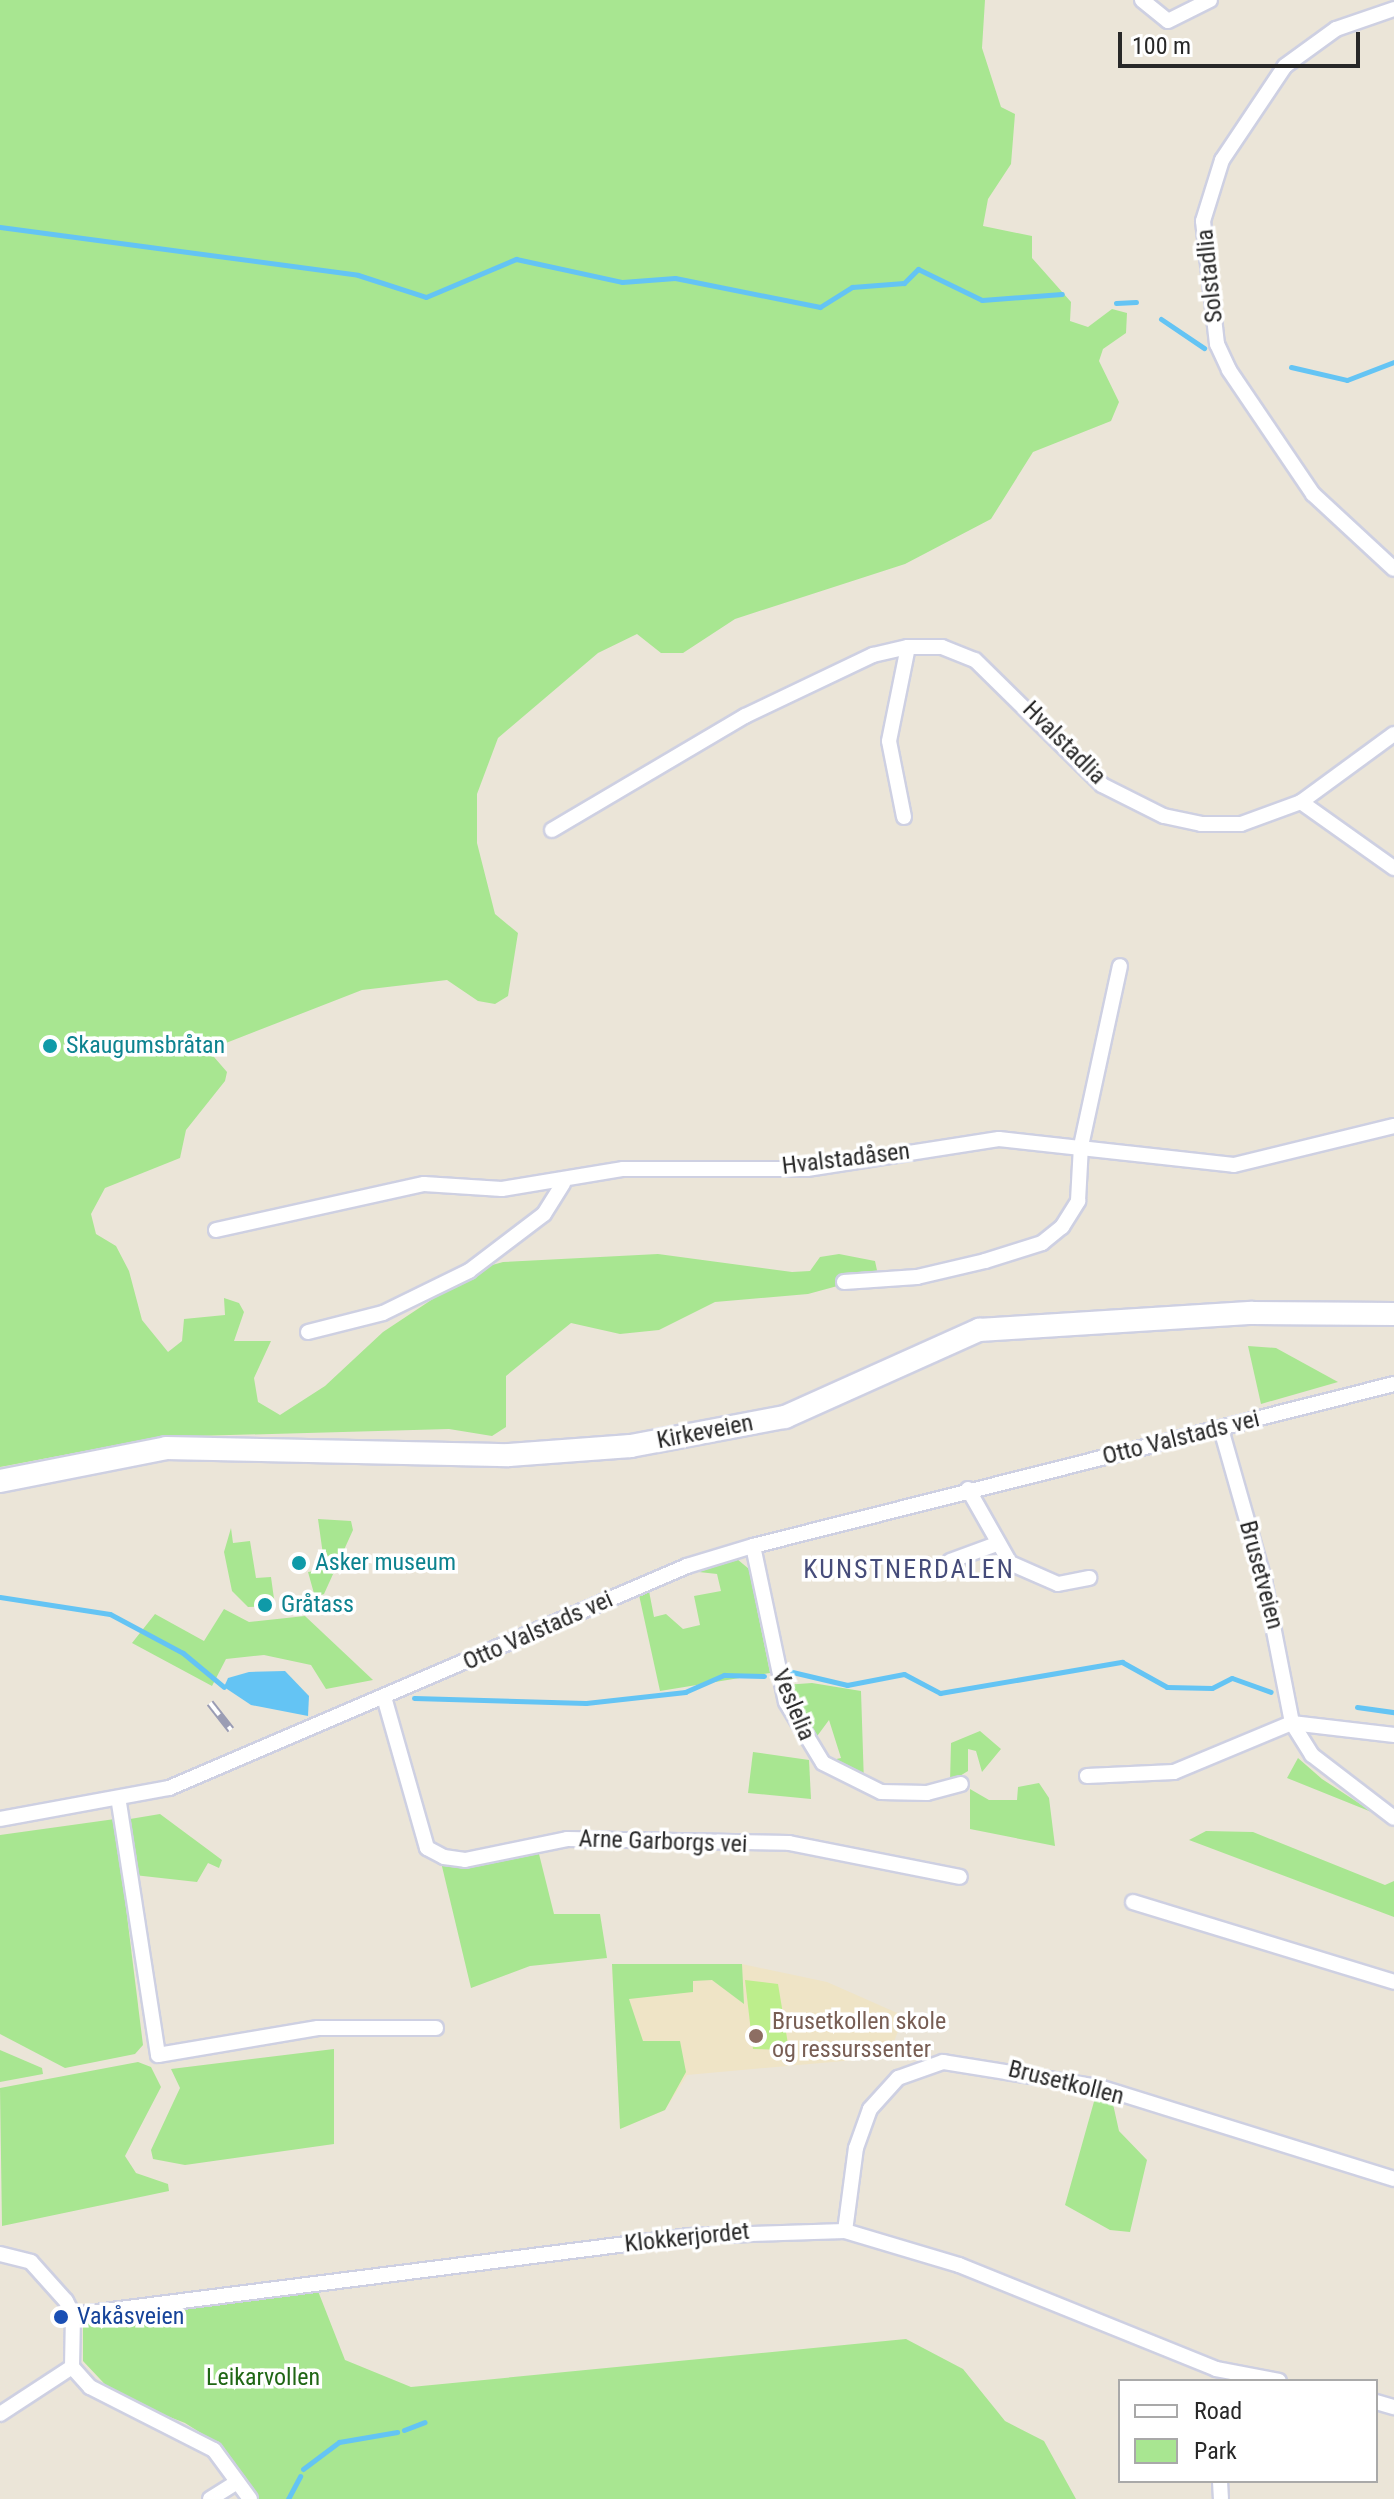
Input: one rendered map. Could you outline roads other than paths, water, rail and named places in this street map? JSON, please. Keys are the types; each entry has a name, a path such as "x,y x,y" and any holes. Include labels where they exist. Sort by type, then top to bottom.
{"main road":[{"name":"Kirkeveien","path":"0,1481 166,1448 509,1455 631,1446 785,1417 979,1330 1252,1313 1394,1314"}],"street":[{"path":"1142,0 1168,21 1210,0"},
{"name":"Solstadlia","path":"1388,6 1336,29 1285,66 1222,160 1203,237 1217,344 1229,370 1277,432 1313,494 1394,569"},
{"path":"904,817 889,741 908,647"},
{"name":"Hvalstadlia","path":"552,830 745,716 873,655 908,647 942,647 975,660 1102,785 1164,816 1241,824 1301,802 1394,734"},
{"path":"1301,802 1394,868"},
{"path":"844,1282 917,1277 1042,1243 1072,1215 1081,1146 1120,966"},
{"name":"Hvalstadåsen","path":"216,1230 374,1191 563,1183 651,1167 807,1169 999,1139 1081,1146 1188,1165 1234,1165 1394,1126"},
{"path":"308,1332 383,1313 469,1271 544,1214 563,1183"},
{"name":"Otto Valstads vei","path":"0,1819 119,1803 753,1546 968,1489 1394,1384"},
{"name":"Brusetveien","path":"1221,1429 1264,1580 1292,1723 1312,1755 1394,1818"},
{"path":"968,1489 994,1545 1034,1578 1058,1584 1089,1578"},
{"path":"950,1561 994,1545"},
{"name":"Veslelia","path":"753,1546 786,1702 823,1763 850,1783 881,1792 927,1793 961,1784"},
{"name":"Arne Garborgs vei","path":"384,1697 427,1848 444,1857 465,1860 567,1839 789,1843 960,1877"},
{"path":"1087,1776 1174,1772 1292,1723 1394,1735"},
{"path":"119,1803 158,2055 318,2028 436,2028"},
{"path":"1133,1902 1394,1982"},
{"name":"Brusetkollen","path":"845,2231 856,2148 870,2109 898,2078 943,2062 1099,2087 1394,2179"},
{"name":"Klokkerjordet","path":"73,2315 689,2236 845,2231 959,2265 1216,2375 1258,2379"},
{"path":"0,2254 31,2262 73,2315 72,2367"},
{"path":"0,2414 72,2367"},
{"path":"72,2367 114,2402 214,2450 250,2499"},
{"path":"210,2499 237,2482"}],"water":[{"path":"285,1671 309,1696 308,1716 251,1705 224,1687 228,1678 249,1672"}],"waterway":[{"path":"0,227 358,275 426,297 516,259 622,282 675,278 820,307 852,287 904,283 918,269 982,300 1062,294"},
{"path":"1116,303 1136,302"},
{"path":"1161,319 1204,348"},
{"path":"1291,367 1347,380 1394,362"},
{"path":"0,1597 110,1614 183,1653 224,1687"},
{"path":"788,1671 847,1685 904,1674 940,1693 1122,1662 1167,1687 1212,1688 1232,1678 1271,1692"},
{"path":"414,1698 586,1703 685,1692 724,1675 764,1676"},
{"path":"1357,1707 1394,1712"},
{"path":"404,2430 425,2422"},
{"path":"303,2469 339,2442 397,2432"},
{"path":"288,2499 300,2476"}],"railway":[{"path":"210,1703 231,1730"}],"place":[{"name":"Skaugumsbråtan","path":"50,1046"},
{"name":"Asker museum","path":"299,1563"},
{"name":"Gråtass","path":"265,1605"},
{"name":"Brusetkollen skole og ressurssenter","path":"756,2036"},
{"name":"Vakåsveien","path":"61,2317"}],"district":[{"name":"KUNSTNERDALEN","path":"909,1570"}],"park label":[{"name":"Leikarvollen","path":"263,2378"}]}
